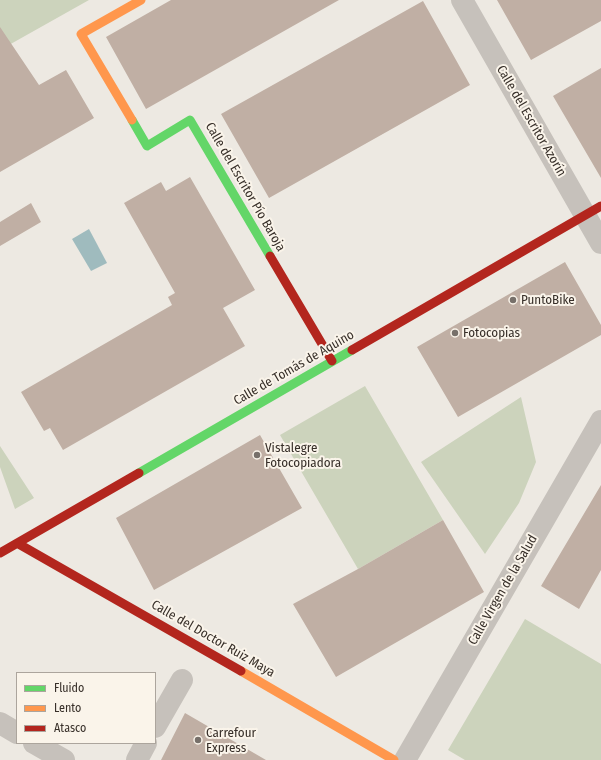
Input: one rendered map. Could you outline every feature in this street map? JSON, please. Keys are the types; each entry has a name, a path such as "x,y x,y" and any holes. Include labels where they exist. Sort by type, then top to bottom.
{"street":[{"name":"Calle del Escritor Pío Baroja","path":"141,0 81,34 147,146 190,120 332,362"},
{"name":"Calle del Escritor Azorín","path":"462,0 593,211 601,243"},
{"name":"Calle de Tomás de Aquino","path":"0,553 593,211"},
{"name":"Calle Virgen de la Salud","path":"405,760 601,421"},
{"name":"Calle del Doctor Ruiz Maya","path":"17,543 130,606 394,760"},
{"path":"156,725 182,680"},
{"path":"0,723 16,732"},
{"path":"36,744 64,760"},
{"path":"136,760 145,744"}],"green space":[{"path":"0,0 89,0 0,50"},
{"path":"365,386 443,520 358,569 280,435"},
{"path":"521,397 536,462 519,503 485,554 421,462"},
{"path":"0,446 34,498 15,509 0,467"},
{"path":"525,619 601,664 601,760 465,760 448,750"}],"water":[{"path":"89,229 107,263 91,271 72,239"}],"building":[{"path":"171,0 339,0 146,109 106,37"},
{"path":"497,0 601,0 601,21 531,60"},
{"path":"423,1 470,85 269,198 221,114"},
{"path":"0,27 39,85 66,70 94,118 0,172"},
{"path":"601,68 601,178 553,96"},
{"path":"190,177 255,290 223,308 245,346 63,450 50,428 44,431 21,392 172,305 168,297 175,293 124,203 161,182 166,191"},
{"path":"31,203 41,222 0,246 0,222"},
{"path":"565,262 601,325 601,335 458,417 417,347"},
{"path":"260,435 302,508 154,590 116,518"},
{"path":"601,485 601,570 579,609 541,586"},
{"path":"443,520 484,592 336,677 293,604 358,569"},
{"path":"185,713 266,760 161,760"}],"traffic: fast":[{"path":"132,120 147,146 190,120 270,256"},
{"path":"139,473 352,350"}],"traffic: slow":[{"path":"132,120 81,34 141,0"},
{"path":"241,671 394,760"}],"traffic: jam":[{"path":"352,350 601,206"},
{"path":"270,256 332,361"},
{"path":"0,553 139,473"},
{"path":"17,543 241,671"}],"place":[{"name":"PuntoBike","path":"513,300"},
{"name":"Fotocopias","path":"455,333"},
{"name":"Vistalegre Fotocopiadora","path":"257,455"},
{"name":"Carrefour Express","path":"198,740"}]}
